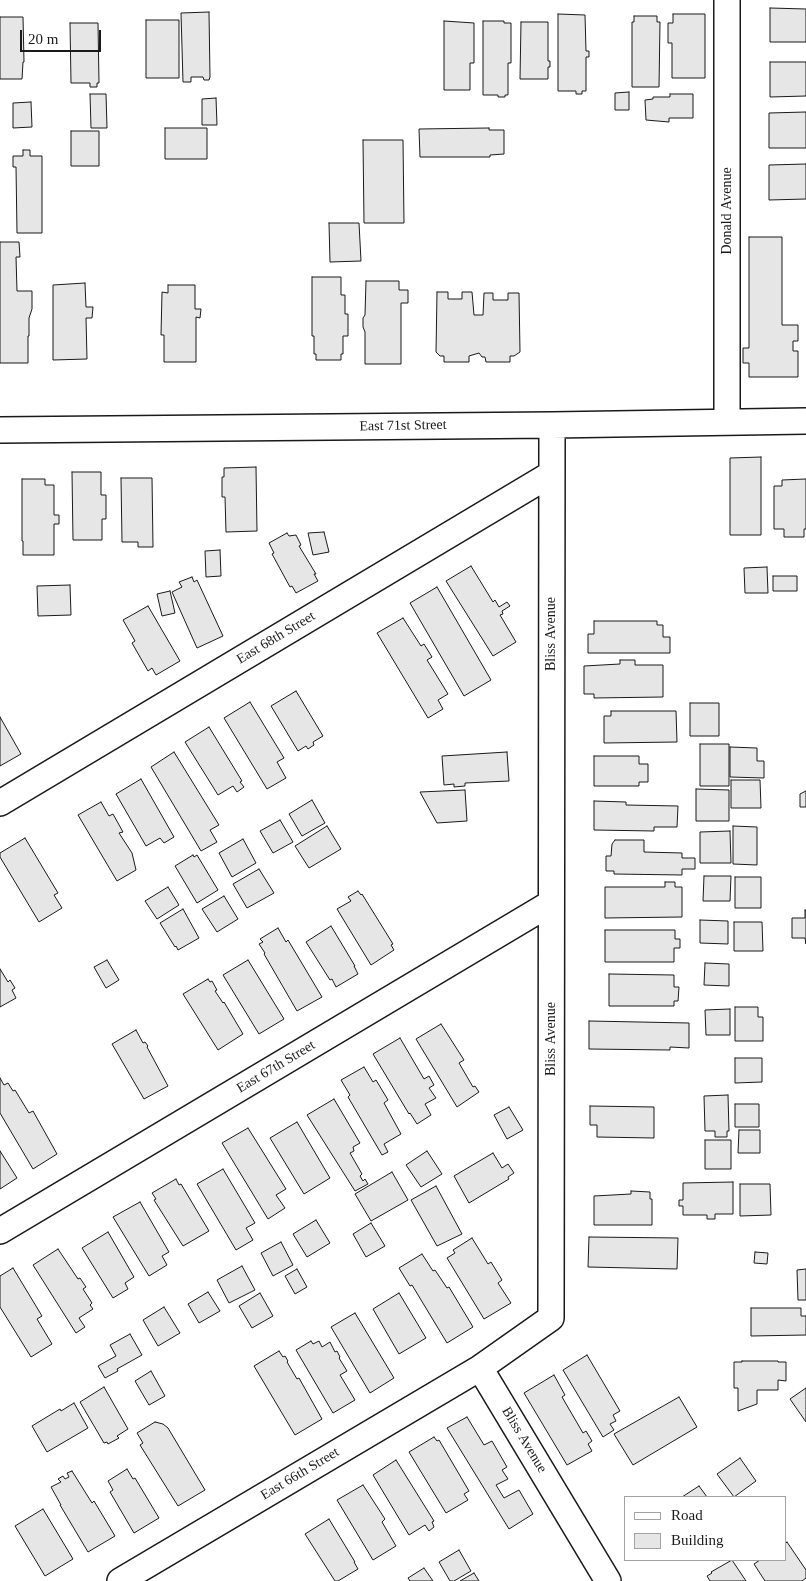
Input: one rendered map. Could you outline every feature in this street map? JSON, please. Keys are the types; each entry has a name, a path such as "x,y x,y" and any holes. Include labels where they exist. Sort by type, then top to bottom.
{"street":[{"name":"Donald Avenue","path":"727,0 727,422"},
{"name":"East 71st Street","path":"0,430 806,421"},
{"name":"Bliss Avenue","path":"552,425 551,1318 480,1368 608,1581"},
{"name":"East 68th Street","path":"0,803 551,474"},
{"name":"East 67th Street","path":"0,1231 551,903"},
{"name":"East 66th Street","path":"120,1581 480,1368"}],"building":[{"path":"770,8 806,9 806,42 770,42"},
{"path":"209,12 209,80 204,80 203,77 191,77 191,82 183,82 181,13"},
{"path":"558,14 585,15 586,51 589,51 589,57 586,57 586,91 582,91 582,94 576,94 576,91 558,91"},
{"path":"673,14 705,14 705,78 672,78 672,43 668,43 668,23 673,23"},
{"path":"634,16 657,16 657,22 660,22 659,87 632,87 632,22 634,22"},
{"path":"0,17 23,17 24,62 22,79 0,79"},
{"path":"146,20 179,20 179,78 146,78"},
{"path":"444,21 474,23 474,63 470,63 470,90 444,90"},
{"path":"483,21 511,23 511,63 508,63 508,95 505,95 505,97 483,95"},
{"path":"521,22 548,22 548,61 550,61 550,67 548,67 548,79 520,79"},
{"path":"70,23 98,23 99,83 97,83 97,87 90,87 90,83 71,83"},
{"path":"770,62 806,62 806,96 770,97"},
{"path":"629,92 629,110 615,110 615,93"},
{"path":"90,94 106,94 107,128 91,128"},
{"path":"670,94 693,94 693,118 669,118 669,122 646,120 645,100 653,99 653,97 670,97"},
{"path":"216,98 217,125 202,125 202,99"},
{"path":"31,102 32,127 13,128 13,103"},
{"path":"806,112 806,148 769,148 769,113"},
{"path":"165,128 207,128 207,159 165,159"},
{"path":"489,128 489,130 504,130 504,154 490,155 490,157 420,157 419,129"},
{"path":"71,131 99,131 99,166 71,166"},
{"path":"363,140 403,140 404,223 364,223"},
{"path":"23,150 30,150 30,156 42,156 42,233 17,233 16,167 13,167 13,156 23,156"},
{"path":"806,164 806,199 769,200 769,165"},
{"path":"329,223 359,223 361,261 330,262"},
{"path":"749,237 782,237 782,325 798,325 798,341 793,341 793,351 798,351 798,377 749,377 749,363 743,363 743,348 749,348"},
{"path":"0,242 19,242 20,257 16,257 17,291 32,291 28,363 0,363"},
{"path":"312,277 341,277 341,295 345,295 345,314 348,314 348,336 343,336 341,360 316,360 314,336 312,336"},
{"path":"366,281 399,281 399,290 408,290 408,303 401,303 401,364 365,364 363,318 365,315"},
{"path":"85,283 86,307 93,307 92,318 86,318 87,359 53,360 53,285"},
{"path":"168,285 195,285 195,309 201,309 200,318 196,317 196,362 164,362 164,335 161,335 162,292 168,293"},
{"path":"437,292 448,292 448,299 462,299 462,292 472,292 474,315 483,315 484,293 493,293 493,300 508,300 508,293 519,293 520,352 510,356 510,362 486,362 485,357 482,357 479,353 469,356 469,362 444,362 444,356 440,356 436,352"},
{"path":"761,457 761,535 730,535 730,458"},
{"path":"256,467 257,531 226,532 225,497 222,497 224,468"},
{"path":"72,472 101,472 101,495 106,495 106,519 102,519 102,540 73,540"},
{"path":"121,478 152,478 153,547 138,547 138,542 122,542"},
{"path":"22,479 45,479 45,485 54,485 54,515 59,515 59,524 54,524 54,555 23,555"},
{"path":"806,479 806,529 804,529 804,537 784,537 784,529 774,529 774,486 782,486 782,480"},
{"path":"324,532 329,552 313,555 308,533"},
{"path":"287,533 289,536 296,535 301,545 299,546 316,574 314,574 318,581 296,593 292,586 290,587 272,554 274,553 269,543"},
{"path":"220,550 221,576 206,577 205,551"},
{"path":"471,566 493,602 495,600 499,607 507,602 510,606 502,611 503,614 500,615 516,642 493,656 446,581"},
{"path":"767,567 768,593 745,593 744,568"},
{"path":"773,576 797,576 797,591 773,591"},
{"path":"192,577 194,582 197,580 223,636 197,648 172,592 182,587 179,582"},
{"path":"70,585 71,615 38,616 37,586"},
{"path":"437,587 491,680 464,696 410,603"},
{"path":"170,591 175,613 162,616 157,594"},
{"path":"148,606 180,661 156,675 152,668 148,671 132,643 135,641 123,620"},
{"path":"403,618 421,646 424,644 432,657 427,660 448,694 438,700 443,709 428,718 377,633"},
{"path":"594,621 657,621 657,625 663,625 663,637 670,637 670,653 588,653 588,634 594,634"},
{"path":"620,660 635,660 635,665 663,665 663,697 594,698 594,694 584,694 584,666 620,664"},
{"path":"296,691 323,736 313,742 314,745 308,749 306,746 298,751 271,706"},
{"path":"250,702 284,758 277,762 286,778 267,789 224,718"},
{"path":"690,703 719,703 719,736 690,736"},
{"path":"611,711 676,711 677,742 604,743 604,716 611,716"},
{"path":"0,717 21,754 0,766"},
{"path":"209,727 242,781 240,782 244,787 237,792 233,786 218,795 185,742"},
{"path":"700,744 729,744 729,786 700,786"},
{"path":"730,747 757,748 757,761 764,761 764,778 730,777"},
{"path":"174,752 219,825 210,830 217,842 201,851 151,767"},
{"path":"507,752 509,781 465,783 465,786 454,787 454,784 444,785 442,756"},
{"path":"594,756 639,756 639,764 648,764 648,782 639,782 639,786 594,786"},
{"path":"141,779 174,837 164,843 160,838 146,846 116,794"},
{"path":"731,780 760,780 761,808 731,808"},
{"path":"696,789 729,790 729,821 696,821"},
{"path":"465,790 467,821 437,823 420,792"},
{"path":"806,791 806,807 800,807 800,794"},
{"path":"312,800 325,823 302,836 289,814"},
{"path":"594,801 626,802 626,805 678,806 677,827 654,827 654,831 594,830"},
{"path":"101,802 109,816 113,814 123,832 119,833 132,853 136,870 117,881 78,815"},
{"path":"280,820 293,842 273,853 260,831"},
{"path":"327,826 341,849 309,868 295,846"},
{"path":"733,826 757,827 757,865 733,864"},
{"path":"730,831 731,863 700,863 700,832"},
{"path":"25,838 58,893 54,895 62,908 39,922 0,857 0,853"},
{"path":"243,839 256,863 232,877 219,853"},
{"path":"615,840 644,840 644,852 682,853 682,858 695,858 695,869 682,869 682,875 614,874 614,871 606,871 606,856 611,856 612,844"},
{"path":"193,855 194,857 197,855 218,890 197,903 175,866"},
{"path":"259,869 274,893 247,908 233,884"},
{"path":"704,876 731,876 730,901 703,901"},
{"path":"735,877 761,877 761,908 735,908"},
{"path":"665,882 675,882 675,887 682,887 682,917 605,918 605,887 665,887"},
{"path":"168,887 179,905 157,919 145,901"},
{"path":"358,891 362,894 393,944 391,945 394,950 371,965 337,909 351,901 348,897"},
{"path":"224,896 238,919 217,932 202,909"},
{"path":"183,909 199,938 178,950 160,923"},
{"path":"805,910 806,944 805,938 792,938 792,918 805,918"},
{"path":"700,920 728,921 728,944 700,943"},
{"path":"734,922 762,922 763,951 734,951"},
{"path":"331,926 358,974 336,987 306,942"},
{"path":"278,928 286,942 288,940 322,997 297,1011 259,944 263,942 260,939"},
{"path":"605,930 675,930 675,939 680,939 680,948 674,948 674,962 605,962"},
{"path":"107,960 119,980 106,988 94,967"},
{"path":"248,960 284,1019 259,1034 223,975"},
{"path":"705,963 729,964 729,986 704,985"},
{"path":"0,969 8,982 10,980 15,988 12,990 16,998 0,1007"},
{"path":"609,974 674,975 674,987 679,987 678,1001 674,1001 674,1006 609,1006"},
{"path":"208,979 210,982 212,981 217,990 215,991 224,1002 243,1034 218,1050 183,994"},
{"path":"735,1007 758,1007 758,1017 763,1017 763,1041 735,1041"},
{"path":"730,1009 730,1035 706,1035 705,1010"},
{"path":"589,1021 689,1023 689,1048 670,1047 670,1050 589,1049"},
{"path":"441,1024 464,1060 459,1063 473,1087 475,1086 479,1092 457,1107 416,1039"},
{"path":"136,1030 143,1043 145,1042 148,1046 168,1086 144,1099 112,1044"},
{"path":"400,1038 424,1079 429,1076 434,1085 429,1088 436,1098 425,1104 431,1115 417,1124 373,1054"},
{"path":"735,1058 762,1058 762,1082 735,1083"},
{"path":"364,1067 373,1082 376,1080 388,1100 384,1103 401,1134 384,1144 388,1152 382,1155 348,1097 350,1095 341,1080"},
{"path":"0,1078 4,1085 8,1083 13,1091 15,1090 29,1113 33,1111 57,1154 33,1169 0,1113"},
{"path":"728,1095 729,1131 727,1131 727,1137 715,1137 715,1131 705,1131 704,1096"},
{"path":"334,1099 360,1143 353,1147 354,1151 350,1153 362,1174 360,1176 368,1184 355,1191 307,1115"},
{"path":"735,1104 759,1104 759,1127 735,1127"},
{"path":"590,1106 654,1107 654,1138 597,1137 597,1125 590,1125"},
{"path":"509,1107 523,1130 507,1139 494,1115"},
{"path":"297,1122 330,1178 304,1194 270,1138"},
{"path":"248,1128 286,1189 276,1195 285,1208 268,1219 222,1143"},
{"path":"739,1130 760,1130 760,1153 738,1153"},
{"path":"705,1140 731,1140 731,1169 705,1169"},
{"path":"0,1151 17,1178 0,1189"},
{"path":"427,1151 442,1174 421,1187 406,1165"},
{"path":"493,1153 502,1168 508,1164 514,1173 508,1177 509,1179 469,1203 454,1176"},
{"path":"223,1169 255,1223 246,1228 253,1240 236,1250 197,1184"},
{"path":"392,1172 408,1200 371,1221 355,1194"},
{"path":"176,1179 179,1185 181,1184 209,1231 183,1246 154,1200 156,1199 152,1193"},
{"path":"733,1182 733,1214 715,1214 715,1219 707,1219 707,1215 683,1215 683,1206 679,1206 679,1200 683,1200 683,1183"},
{"path":"740,1184 770,1184 771,1215 740,1216"},
{"path":"436,1186 462,1234 437,1246 411,1200"},
{"path":"631,1191 650,1192 650,1199 652,1199 652,1225 594,1225 594,1196 631,1194"},
{"path":"140,1202 169,1252 162,1256 167,1265 149,1276 113,1217"},
{"path":"316,1220 330,1243 307,1257 293,1234"},
{"path":"371,1223 385,1246 366,1257 353,1234"},
{"path":"108,1232 134,1277 125,1283 128,1289 113,1298 82,1248"},
{"path":"589,1237 678,1238 677,1269 588,1267"},
{"path":"472,1238 488,1264 491,1262 502,1280 498,1283 511,1303 484,1319 447,1258 455,1253 453,1250"},
{"path":"281,1242 293,1265 273,1276 261,1253"},
{"path":"58,1249 78,1279 80,1278 86,1287 83,1289 92,1303 90,1305 93,1309 79,1318 85,1327 76,1333 33,1265"},
{"path":"755,1252 768,1253 767,1264 754,1263"},
{"path":"422,1254 433,1271 435,1270 447,1288 449,1287 473,1327 447,1343 412,1285 410,1286 399,1268"},
{"path":"242,1266 255,1290 229,1303 217,1280"},
{"path":"13,1268 42,1316 37,1319 52,1344 31,1357 0,1307 0,1276"},
{"path":"297,1269 307,1287 295,1294 285,1276"},
{"path":"806,1269 806,1300 798,1300 797,1270"},
{"path":"208,1292 220,1311 199,1323 188,1304"},
{"path":"260,1293 273,1316 252,1328 239,1306"},
{"path":"399,1293 426,1338 399,1354 373,1309"},
{"path":"164,1307 180,1333 158,1346 143,1320"},
{"path":"751,1308 801,1308 801,1316 806,1316 806,1335 751,1336"},
{"path":"355,1313 394,1378 370,1393 331,1327"},
{"path":"130,1334 142,1355 105,1378 98,1366 116,1356 110,1345"},
{"path":"311,1341 313,1344 319,1341 322,1347 330,1342 347,1371 340,1375 355,1400 333,1413 296,1350"},
{"path":"279,1351 283,1357 285,1356 297,1379 299,1378 322,1419 295,1435 254,1366"},
{"path":"587,1355 620,1411 613,1415 616,1421 610,1424 614,1430 603,1437 563,1370"},
{"path":"734,1362 786,1362 786,1381 778,1380 778,1390 757,1390 757,1404 738,1411 738,1388 734,1388"},
{"path":"151,1371 165,1396 149,1405 135,1381"},
{"path":"554,1375 565,1395 562,1397 583,1433 586,1431 592,1441 588,1444 592,1451 567,1465 524,1393"},
{"path":"104,1387 128,1429 117,1436 119,1438 108,1444 107,1442 104,1443 80,1402"},
{"path":"806,1388 806,1422 790,1399"},
{"path":"679,1397 697,1427 633,1465 614,1434"},
{"path":"74,1403 88,1428 47,1452 32,1426"},
{"path":"467,1417 484,1445 492,1441 507,1467 502,1470 508,1479 496,1485 504,1498 519,1490 533,1514 509,1529 447,1428"},
{"path":"155,1422 163,1424 168,1428 205,1490 178,1506 140,1445 143,1443 137,1433"},
{"path":"434,1437 437,1441 439,1440 469,1491 464,1494 468,1500 446,1513 409,1452"},
{"path":"740,1458 756,1481 733,1496 717,1474"},
{"path":"396,1460 434,1521 432,1522 434,1527 429,1531 425,1525 409,1535 373,1475"},
{"path":"127,1469 133,1479 135,1478 159,1518 134,1533 110,1492 113,1490 108,1481"},
{"path":"72,1471 92,1503 94,1501 115,1536 88,1552 51,1487 61,1482 58,1479 63,1476 65,1479 69,1477 67,1473"},
{"path":"363,1485 385,1519 382,1522 396,1546 373,1560 337,1500"},
{"path":"699,1486 706,1496 684,1496"},
{"path":"43,1509 73,1559 45,1576 15,1526"},
{"path":"329,1519 358,1569 338,1581 335,1581 305,1534"},
{"path":"786,1543 806,1570 806,1578 802,1581 765,1581 754,1564 758,1561 786,1561"},
{"path":"459,1550 471,1571 454,1581 450,1581 439,1562"},
{"path":"733,1561 746,1581 710,1581 707,1576"},
{"path":"424,1568 433,1581 410,1581 408,1578"},
{"path":"474,1573 479,1581 460,1581"}]}
